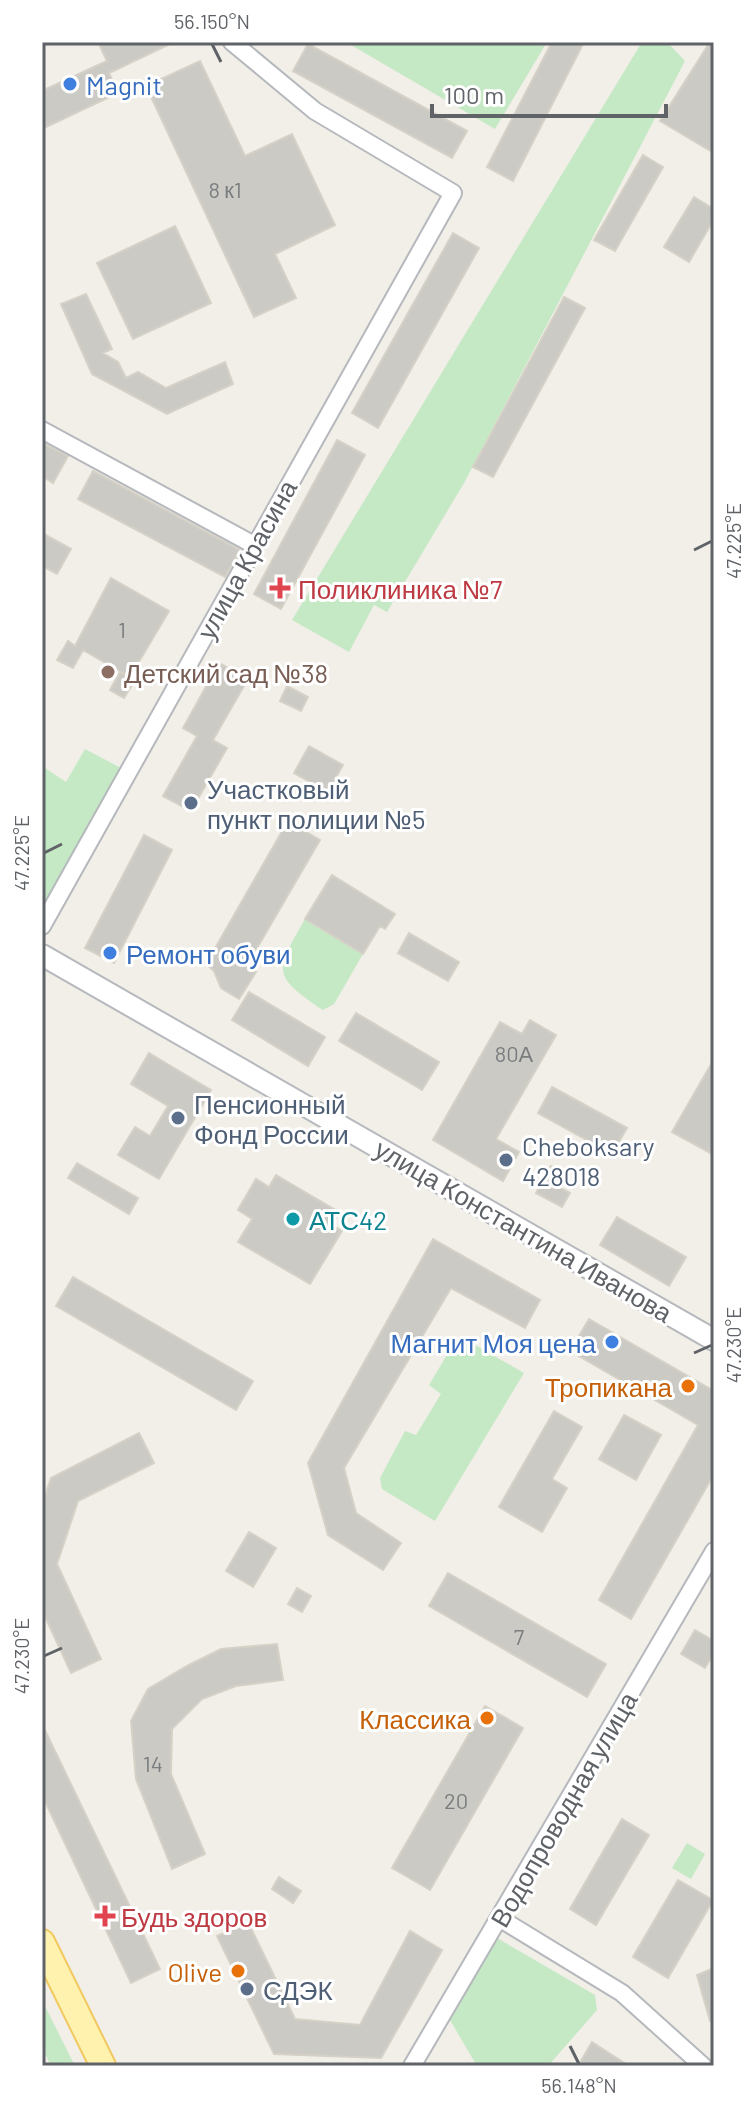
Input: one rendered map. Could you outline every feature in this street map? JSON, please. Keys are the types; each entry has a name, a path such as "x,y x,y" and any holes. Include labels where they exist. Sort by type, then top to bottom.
{"main road":[{"path":"42,1942 103,2066"},
{"path":"42,1977 86,2066"}],"street":[{"name":"улица Красина","path":"42,926 453,193 315,111 232,42"},
{"path":"42,430 254,545"},
{"name":"улица Константина Иванова","path":"42,955 714,1340"},
{"name":"Водопроводная улица","path":"412,2066 714,1551"},
{"path":"499,1918 622,1993 703,2066"}],"green space":[{"path":"346,42 547,42 495,129"},
{"path":"642,42 667,42 685,61 464,483 387,612 374,605 349,652 292,620"},
{"path":"85,749 121,768 42,916 42,766 66,782"},
{"path":"305,919 363,954 334,1004 323,1010 294,988 283,971 288,951"},
{"path":"463,1338 524,1373 435,1521 382,1489 380,1478 405,1431 416,1435 441,1394 429,1385 454,1343"},
{"path":"687,1843 705,1854 691,1879 672,1868"},
{"path":"497,1938 595,1995 597,2010 548,2066 477,2066 450,2020"},
{"path":"42,2000 75,2066 51,2066 42,2047"}],"building":[{"path":"98,42 174,42 109,73 118,93 42,129 42,91 107,61"},
{"path":"552,42 584,42 513,181 487,167"},
{"path":"710,42 714,42 714,153 660,121"},
{"path":"308,44 467,131 452,158 293,71"},
{"path":"200,61 245,156 292,134 335,225 275,254 296,298 254,317 146,86"},
{"path":"643,155 663,167 615,251 594,240"},
{"path":"694,197 714,209 714,219 689,262 664,247"},
{"path":"175,226 211,303 133,339 97,263"},
{"path":"453,233 479,248 378,428 352,413"},
{"path":"86,294 112,349 103,353 118,362 126,378 138,372 166,388 225,362 233,384 167,414 92,374 61,304"},
{"path":"564,297 585,308 493,477 473,467"},
{"path":"337,440 365,455 281,609 254,594"},
{"path":"42,443 68,456 53,483 42,476"},
{"path":"93,471 240,550 225,577 78,499"},
{"path":"42,533 71,549 57,574 42,566"},
{"path":"111,578 169,611 130,677 83,650 73,668 57,660 68,641 75,646"},
{"path":"219,663 248,679 213,740 227,748 191,811 163,796 197,736 183,728"},
{"path":"120,672 135,680 124,698 110,690"},
{"path":"287,686 308,697 301,711 280,701"},
{"path":"309,746 343,765 328,792 294,773"},
{"path":"288,821 320,840 246,967 256,972 239,999 221,988 214,971 206,964"},
{"path":"144,835 172,850 114,963 85,948"},
{"path":"332,875 395,914 385,929 380,926 363,954 305,919"},
{"path":"409,933 459,962 448,981 398,953"},
{"path":"249,992 325,1037 308,1066 232,1020"},
{"path":"356,1013 439,1062 422,1090 339,1041"},
{"path":"530,1020 556,1035 496,1139 519,1152 503,1181 433,1140 500,1022 522,1034"},
{"name":"Пенсионный Фонд России","path":"149,1053 211,1090 159,1179 118,1155 135,1127 150,1136 168,1106 131,1084"},
{"path":"714,1059 714,1155 672,1132"},
{"path":"552,1087 627,1128 612,1154 538,1113"},
{"path":"77,1163 138,1198 129,1214 68,1178"},
{"path":"551,1166 564,1173 557,1186 570,1193 562,1207 536,1193"},
{"name":"АТС42","path":"276,1175 339,1212 331,1225 342,1231 310,1284 238,1242 252,1219 238,1210 256,1179 269,1187"},
{"path":"617,1217 686,1257 669,1286 600,1245"},
{"path":"433,1239 540,1300 525,1328 451,1288 344,1468 356,1513 401,1543 383,1570 328,1535 308,1463"},
{"path":"73,1277 253,1381 236,1410 56,1306"},
{"path":"589,1319 714,1391 714,1474 631,1619 599,1600 698,1425 570,1351"},
{"path":"554,1411 582,1427 552,1479 567,1488 542,1532 499,1507"},
{"path":"624,1415 661,1435 636,1480 599,1459"},
{"path":"139,1433 154,1463 78,1501 57,1564 101,1659 71,1673 42,1610 42,1505 51,1478"},
{"path":"249,1532 276,1548 253,1587 226,1571"},
{"path":"448,1573 606,1664 587,1697 429,1606"},
{"path":"297,1588 311,1596 302,1612 288,1604"},
{"path":"695,1630 714,1641 714,1653 705,1668 681,1654"},
{"path":"277,1644 283,1680 236,1686 202,1699 172,1729 171,1774 205,1854 172,1869 136,1779 131,1721 148,1689 187,1666 221,1649"},
{"path":"485,1706 523,1728 430,1890 392,1868"},
{"path":"42,1724 160,1969 131,1983 42,1795"},
{"path":"622,1819 649,1835 596,1925 570,1909"},
{"path":"279,1877 301,1891 293,1903 272,1889"},
{"path":"678,1880 713,1900 668,1978 633,1957"},
{"path":"248,1922 295,2019 360,2025 410,1931 442,1950 381,2058 274,2054 217,1936"},
{"path":"714,1968 714,2020 710,2021 697,1975"},
{"path":"592,2042 629,2066 578,2066"}],"place":[{"name":"Magnit","path":"70,84"},
{"name":"Поликлиника №7","path":"280,588"},
{"name":"Детский сад №38","path":"108,672"},
{"name":"Участковый пункт полиции №5","path":"191,803"},
{"name":"Ремонт обуви","path":"110,953"},
{"name":"Пенсионный Фонд России","path":"178,1118"},
{"name":"Cheboksary 428018","path":"506,1160"},
{"name":"АТС42","path":"293,1219"},
{"name":"Магнит Моя цена","path":"612,1342"},
{"name":"Тропикана","path":"688,1386"},
{"name":"Классика","path":"487,1718"},
{"name":"Будь здоров","path":"105,1916"},
{"name":"Olive","path":"238,1971"},
{"name":"СДЭК","path":"247,1989"}]}
